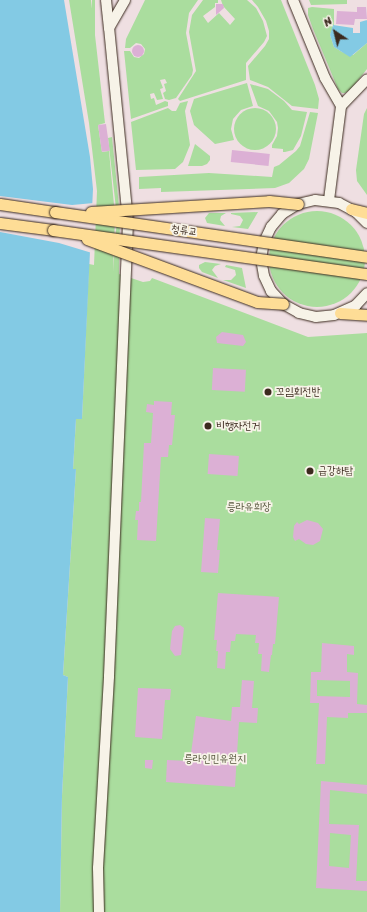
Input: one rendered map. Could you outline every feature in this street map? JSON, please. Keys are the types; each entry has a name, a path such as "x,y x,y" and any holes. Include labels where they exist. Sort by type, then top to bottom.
{"main road":[{"path":"56,212 114,212 269,201 298,204"},
{"name":"청류교","path":"0,204 367,257"},
{"path":"351,209 367,213"},
{"name":"청류교","path":"0,223 367,274"},
{"path":"53,230 86,239 257,302 283,304"},
{"path":"340,313 367,315"}],"street":[{"path":"99,912 98,868 109,676 128,221 106,0"},
{"path":"109,28 125,0"},
{"path":"293,0 340,111 329,200"},
{"path":"340,111 367,79"},
{"path":"367,223 351,209 329,200 316,200 298,204 282,214 274,223 267,234 262,250 262,268 271,291 283,304 293,311 310,316 322,317 340,313 356,305 367,294"}],"green space":[{"name":"릉라인민유원지","path":"69,0 91,0 105,123 98,125 102,152 109,151 115,216 113,272 117,217 108,138 112,137 120,216 119,274 143,282 150,281 152,278 308,337 367,333 367,912 60,912 62,796 68,677 63,675 76,469 73,469 76,419 82,419 89,264 94,265 97,191 89,123"},
{"path":"92,0 95,0 95,135 92,135"},
{"path":"145,0 198,0 189,13 186,33 193,70 192,75 176,98 169,100 165,99 163,93 166,91 164,84 167,83 165,79 160,80 163,88 160,89 163,99 157,100 154,93 150,94 151,99 154,98 156,105 165,101 168,102 168,106 131,119 124,51 130,51 134,57 139,58 144,54 145,49 141,44 136,43 130,48 125,48 126,39"},
{"path":"203,0 218,0 218,3 215,3 215,7 203,16 208,23 219,13 230,25 235,19 223,6 221,0 247,0 256,8 263,21 267,36 264,42 246,63 246,80 180,101 178,99 196,71 189,32 192,15"},
{"path":"252,0 281,0 315,85 319,99 318,109 292,106 268,87 250,80 248,66 269,39 269,31 266,21"},
{"path":"309,0 347,0 347,4 311,5"},
{"path":"308,8 334,9 334,25 330,35 334,47 342,52 353,55 367,43 367,69 351,89 345,93 342,93 338,89 313,29 308,15"},
{"path":"247,83 253,106 241,110 233,119 231,129 234,140 215,144 194,125 190,111 194,99"},
{"path":"250,84 268,89 284,101 292,110 307,112 301,136 293,150 283,152 283,149 272,148 277,136 277,122 269,111 258,106"},
{"path":"188,101 185,111 190,145 183,162 175,169 136,170 131,122 168,108 172,111 176,111 180,103"},
{"path":"255,108 270,114 276,129 270,144 255,150 240,144 234,129 240,114"},
{"path":"367,108 367,195 357,181 356,170 364,114"},
{"path":"310,112 318,113 309,159 304,169 289,183 275,188 161,192 161,188 139,189 139,177 209,173 272,177 274,167 279,165 300,146"},
{"path":"195,144 210,156 210,160 207,164 202,166 188,166"},
{"path":"317,211 335,214 351,225 362,241 365,259 362,277 351,293 335,304 317,307 299,304 283,293 272,277 269,259 272,241 283,225 299,214"},
{"path":"258,212 248,229 232,227 240,226 243,220 240,216 231,213"},
{"path":"209,213 226,213 221,216 220,220 225,226 207,223 205,218"},
{"path":"205,262 221,264 215,266 212,270 218,278 202,272 199,265"},
{"path":"226,265 242,268 246,288 223,280 231,280 236,275 235,270 225,267"}],"water":[{"path":"0,0 64,0 90,157 93,189 82,419 76,419 73,469 76,469 63,675 68,677 62,796 60,912 0,912"},
{"path":"367,20 367,43 350,57 334,47 330,35 333,25 353,28 353,33 360,33 360,22"}],"pier":[{"path":"0,196 72,205 94,203 92,253 59,243 0,232"}],"building":[{"path":"216,4 223,4 224,8 216,15"},
{"path":"357,7 366,7 367,19 355,19 354,25 336,24 337,11 357,12"},
{"path":"136,45 140,45 144,51 140,57 136,57 132,53 132,49"},
{"path":"106,124 110,151 102,152 98,125"},
{"path":"232,150 270,154 269,166 231,162"},
{"path":"222,332 243,335 246,342 243,346 217,343 216,337"},
{"path":"213,368 246,370 245,392 212,390"},
{"path":"154,401 172,402 171,415 175,415 172,445 169,445 168,457 161,457 156,541 137,540 138,520 135,520 136,511 139,511 139,502 141,502 144,443 151,443 153,413 146,412 147,404 154,405"},
{"path":"209,454 239,456 238,476 208,474"},
{"path":"205,518 220,519 217,550 220,550 218,573 201,572"},
{"path":"307,520 318,523 323,529 320,541 313,545 306,544 299,539 295,541 293,537 294,526 297,522 299,524"},
{"path":"218,593 279,597 275,644 273,644 269,672 261,671 262,654 258,654 259,643 255,643 256,635 236,634 235,641 231,641 230,652 226,652 225,669 217,668 217,640 214,640"},
{"path":"180,625 184,628 181,655 175,656 170,649 172,631 175,626"},
{"path":"322,643 354,646 354,655 347,654 347,672 358,673 357,704 367,705 367,713 348,713 348,718 327,717 325,764 316,764 319,703 310,703 311,672 321,672","holes":["317,680 350,681 350,697 317,696"]},
{"path":"242,680 254,681 252,708 258,708 257,723 239,722 235,787 166,782 167,760 190,761 196,716 231,721 232,707 240,707"},
{"path":"138,688 171,689 170,700 165,700 162,739 135,737"},
{"path":"145,760 153,760 152,769 145,768"},
{"path":"321,781 367,785 367,794 330,790 329,824 359,825 356,881 367,881 367,891 316,888","holes":["330,833 351,835 349,868 329,866"]}],"place":[{"name":"꼬임회전반","path":"268,392"},
{"name":"비행자전거","path":"208,426"},
{"name":"급강하탑","path":"310,471"}],"park label":[{"name":"릉라유희장","path":"249,507"}]}
